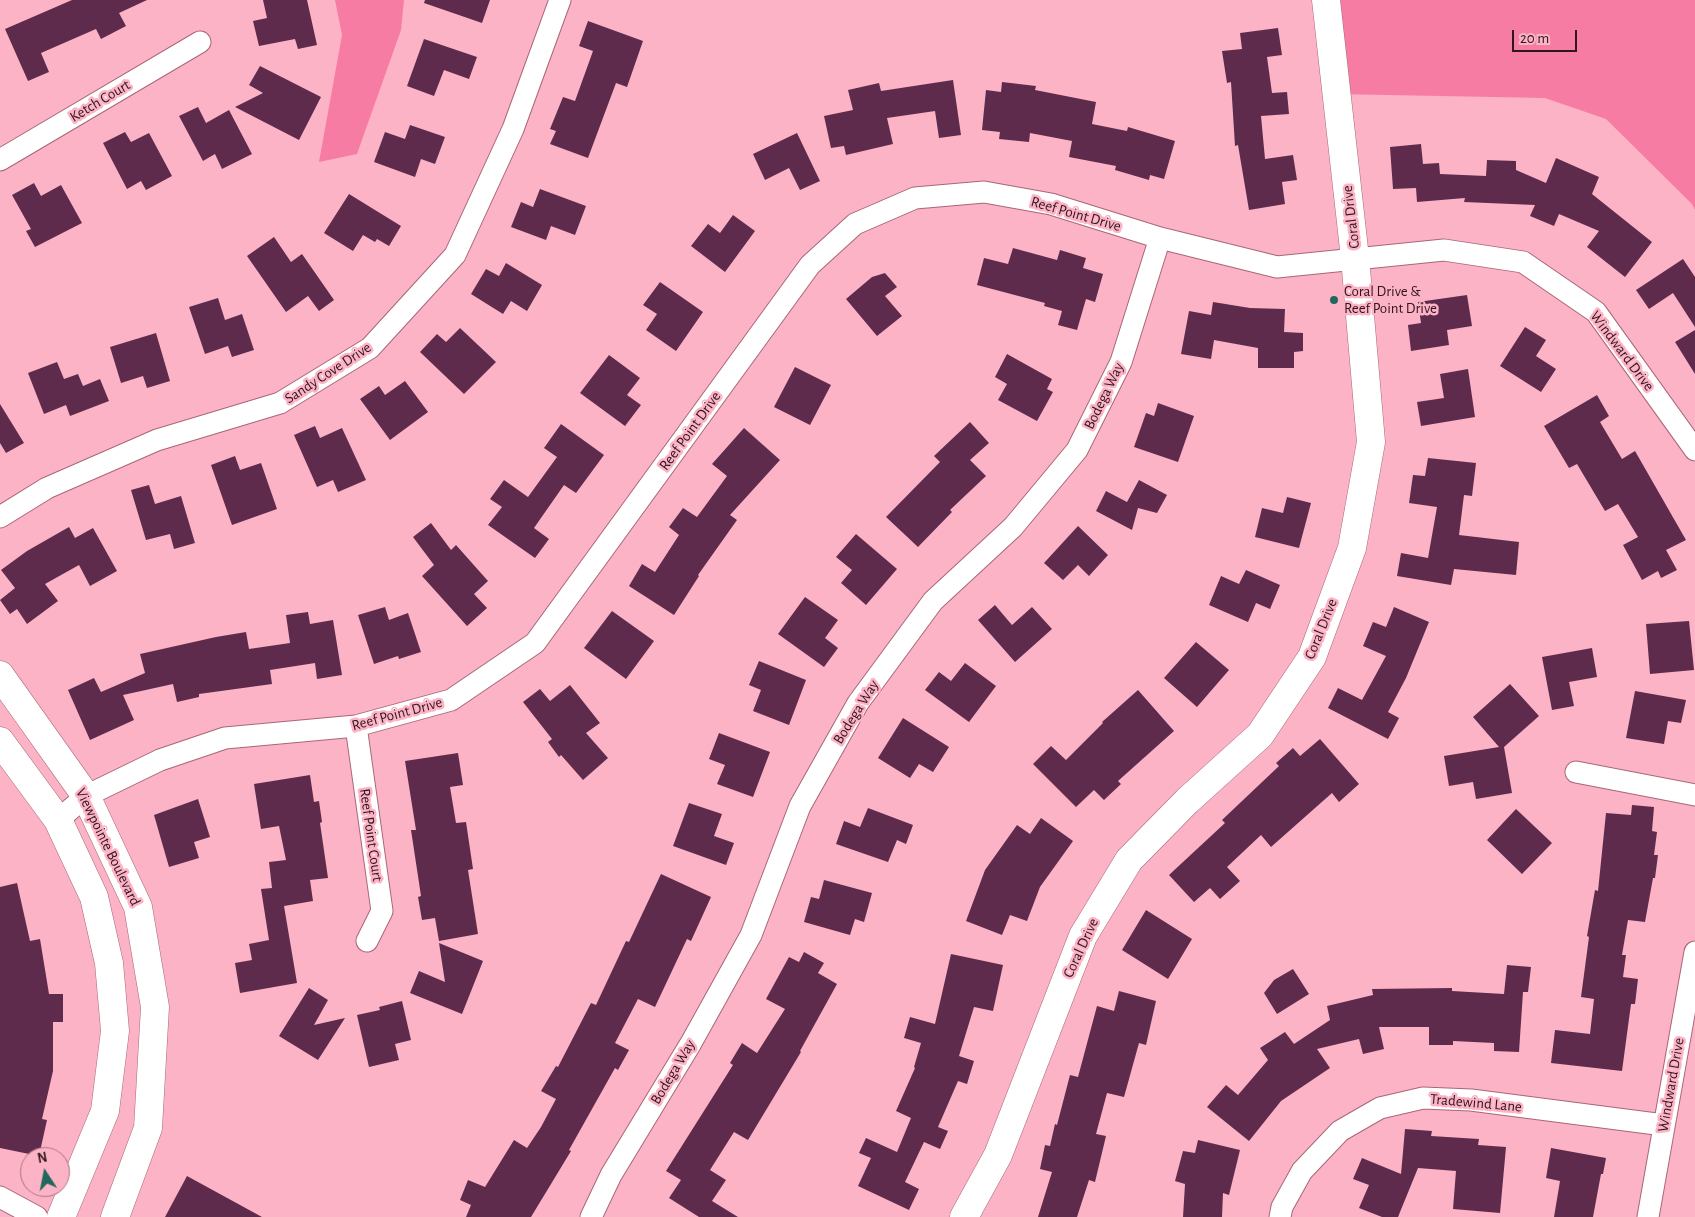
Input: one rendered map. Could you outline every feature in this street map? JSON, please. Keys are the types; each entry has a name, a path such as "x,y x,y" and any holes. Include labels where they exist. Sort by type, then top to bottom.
{"street":[{"name":"Sandy Cove Drive","path":"0,517 47,488 157,440 280,404 370,348 455,255 513,129 560,0"},
{"name":"Coral Drive","path":"964,1217 998,1155 1084,936 1129,860 1188,801 1260,735 1312,657 1352,548 1371,442 1355,258 1326,0"},
{"name":"Ketch Court","path":"0,160 200,42"},
{"name":"Reef Point Drive","path":"58,820 86,796 160,760 226,738 356,726 451,700 535,643 810,265 855,224 915,198 984,192 1051,204 1160,238 1277,267 1355,258"},
{"name":"Bodega Way","path":"591,1217 611,1175 691,1043 751,935 800,806 858,703 933,601 1013,527 1078,450 1121,362 1160,238"},
{"name":"Windward Drive","path":"1355,258 1444,250 1523,262 1596,312 1695,450"},
{"name":"Viewpointe Boulevard","path":"0,675 86,796 138,907 155,1007 148,1128 115,1217"},
{"name":"Reef Point Court","path":"356,726 382,911 367,941"},
{"path":"0,741 58,820 94,898 109,963 116,1031 105,1111 61,1217"},
{"path":"1576,772 1695,796"},
{"name":"Windward Drive","path":"1648,1217 1695,952"},
{"name":"Tradewind Lane","path":"1280,1217 1282,1208 1302,1171 1340,1131 1380,1108 1423,1098 1471,1100 1664,1125"},
{"path":"0,1197 37,1217"}],"shaded area":[{"path":"335,0 404,0 401,30 357,154 319,162 342,35"},
{"path":"1326,0 1695,0 1695,210 1692,204 1606,119 1545,98 1336,94"}],"building":[{"path":"72,0 147,0 119,13 126,26 101,39 96,29 41,53 49,72 28,81 5,29"},
{"path":"263,0 307,0 317,45 298,49 295,39 259,46 253,21 267,18"},
{"path":"425,0 490,0 482,23 424,3"},
{"path":"588,21 643,41 627,87 616,83 588,158 550,144 556,131 550,129 563,97 575,101 593,51 579,46"},
{"path":"1278,28 1282,55 1267,57 1272,93 1287,92 1289,114 1261,116 1265,159 1293,155 1297,180 1282,182 1285,204 1249,210 1238,145 1235,146 1231,82 1227,83 1222,51 1242,49 1240,33"},
{"path":"424,39 477,57 469,79 444,70 434,96 407,86"},
{"path":"260,66 321,97 299,140 235,107 263,93 249,85"},
{"path":"953,80 961,135 939,138 935,111 887,118 893,144 846,155 844,146 831,148 824,116 853,110 848,90 879,83 881,91"},
{"path":"1002,82 1036,86 1035,90 1096,102 1092,124 1127,131 1128,127 1175,141 1164,179 1150,175 1149,180 1115,170 1116,166 1069,157 1072,141 1030,133 1029,142 999,139 1000,132 982,130 986,90 1001,92"},
{"path":"198,107 206,123 229,110 252,154 222,169 215,154 203,161 179,116"},
{"path":"410,125 445,137 435,164 421,159 415,177 374,162 385,132 405,139"},
{"path":"125,132 131,142 149,133 172,176 146,190 141,181 127,189 103,143"},
{"path":"797,133 820,181 800,190 789,168 765,180 753,154"},
{"path":"1421,144 1423,164 1439,163 1440,174 1486,176 1487,160 1516,161 1516,170 1546,183 1556,158 1599,177 1592,194 1652,242 1625,277 1587,247 1599,231 1559,214 1554,226 1530,216 1535,205 1464,202 1465,198 1417,202 1416,188 1393,189 1390,147"},
{"path":"34,183 41,196 61,185 82,223 35,247 26,231 31,229 12,195"},
{"path":"540,189 586,206 575,235 551,226 546,240 511,227 521,202 533,207"},
{"path":"349,194 401,226 389,246 377,239 375,242 363,235 353,251 324,233"},
{"path":"733,215 755,231 725,272 691,246 708,224 720,233"},
{"path":"274,237 291,262 302,254 334,300 319,311 308,296 286,312 247,256"},
{"path":"1013,248 1057,260 1060,250 1086,258 1083,268 1103,274 1095,302 1086,299 1077,330 1058,325 1062,311 1044,306 1045,303 977,285 984,258 1008,264"},
{"path":"1683,259 1695,277 1695,327 1673,293 1649,309 1636,290"},
{"path":"506,263 542,285 527,311 511,301 503,314 471,294 486,269 499,276"},
{"path":"885,273 897,287 885,296 902,316 877,336 846,299 872,277"},
{"path":"660,282 703,312 676,351 646,330 657,314 643,305"},
{"path":"1467,295 1472,326 1447,330 1449,345 1411,351 1408,325 1421,323 1418,302"},
{"path":"218,298 225,320 242,314 254,350 232,357 228,346 205,354 189,307"},
{"path":"1213,302 1250,308 1285,309 1284,332 1303,333 1303,351 1294,352 1294,368 1258,368 1258,348 1214,340 1211,359 1181,354 1189,311 1211,315"},
{"path":"1525,327 1546,340 1536,356 1556,369 1541,392 1500,366"},
{"path":"460,328 496,362 464,394 420,352 437,334 446,342"},
{"path":"1695,330 1695,374 1675,342"},
{"path":"156,333 170,381 147,388 143,376 121,383 110,347"},
{"path":"1007,354 1052,379 1047,389 1053,392 1037,421 998,400 1007,384 995,377"},
{"path":"609,355 640,378 627,395 641,405 625,426 580,393"},
{"path":"57,362 64,379 78,374 83,386 100,379 109,401 70,416 66,405 44,414 28,373"},
{"path":"795,367 831,385 810,425 774,407"},
{"path":"1468,369 1475,417 1421,426 1417,402 1444,398 1440,374"},
{"path":"405,381 428,412 390,440 360,399 379,386 385,395"},
{"path":"1597,395 1609,416 1600,422 1622,459 1635,451 1686,540 1666,550 1677,570 1661,578 1658,571 1642,580 1623,545 1638,537 1618,504 1605,511 1577,464 1569,468 1544,426"},
{"path":"1158,403 1194,416 1178,462 1134,447 1146,413 1154,416"},
{"path":"0,404 24,443 6,453 0,443"},
{"path":"970,422 989,443 970,460 986,476 950,510 952,512 918,547 886,517 940,462 934,456"},
{"path":"561,424 604,455 576,493 564,485 534,528 549,539 535,558 488,525 502,507 490,499 504,480 528,497 557,457 544,448"},
{"path":"315,426 320,438 342,428 366,480 338,492 333,480 317,487 294,435"},
{"path":"744,428 780,460 730,515 737,520 698,575 674,615 629,586 642,564 655,572 679,535 669,527 683,508 697,517 727,476 712,464"},
{"path":"235,456 240,470 261,463 277,509 232,525 211,465"},
{"path":"1428,458 1476,463 1472,496 1464,495 1459,535 1519,542 1516,575 1454,569 1451,585 1397,576 1401,553 1428,558 1437,507 1409,503 1413,475 1425,476"},
{"path":"1139,480 1167,495 1157,513 1138,508 1132,530 1096,511 1106,491 1127,502"},
{"path":"149,485 155,504 181,496 195,543 174,549 170,534 146,540 131,490"},
{"path":"1287,497 1311,503 1299,548 1255,537 1262,508 1283,513"},
{"path":"431,523 451,550 456,545 488,581 474,594 487,608 467,626 422,576 434,565 413,537"},
{"path":"1078,526 1108,555 1089,576 1078,565 1063,580 1044,563"},
{"path":"69,527 75,538 93,528 117,571 90,586 79,565 45,584 58,601 27,624 17,609 10,614 0,600 15,588 1,570 27,551"},
{"path":"856,534 897,569 866,605 841,583 852,570 836,557"},
{"path":"1246,570 1280,585 1270,609 1256,603 1248,622 1209,605 1221,576 1239,584"},
{"path":"805,597 838,620 825,638 838,648 824,667 778,634"},
{"path":"995,605 1012,625 1032,607 1052,629 1015,662 978,620"},
{"path":"385,607 389,620 408,613 421,652 399,659 398,656 374,664 358,615"},
{"path":"1394,607 1429,622 1406,678 1388,712 1399,718 1388,739 1328,708 1338,688 1362,700 1386,656 1363,646 1373,622 1386,627"},
{"path":"612,611 654,641 626,679 584,648"},
{"path":"308,612 310,624 333,620 342,675 317,679 315,663 270,670 272,684 199,694 199,697 177,702 173,684 123,695 134,720 90,740 68,690 94,678 101,692 145,673 140,654 216,637 246,632 249,649 290,643 286,615"},
{"path":"1689,621 1694,670 1650,674 1646,624"},
{"path":"1196,642 1229,670 1197,707 1164,678"},
{"path":"1592,648 1597,677 1569,682 1574,706 1552,710 1542,657"},
{"path":"759,661 806,680 789,725 753,711 761,690 749,685"},
{"path":"965,663 996,686 969,722 925,690 939,672 951,681"},
{"path":"1510,684 1539,716 1504,747 1512,793 1476,799 1473,782 1449,786 1444,756 1499,747 1473,717"},
{"path":"570,685 600,723 586,733 608,758 583,780 561,755 559,757 548,742 552,739 523,702 540,689 550,701"},
{"path":"1138,690 1174,731 1118,781 1121,784 1104,800 1094,790 1076,807 1033,764 1051,746 1066,760 1102,722"},
{"path":"1635,691 1686,700 1681,723 1668,721 1664,744 1626,738"},
{"path":"903,718 949,747 933,772 919,764 910,778 878,758"},
{"path":"719,733 770,752 753,797 717,784 725,765 709,759"},
{"path":"1320,739 1359,784 1339,802 1332,793 1271,847 1261,835 1227,867 1240,881 1220,899 1210,888 1194,902 1169,875 1225,823 1222,820 1279,766 1276,763 1293,748 1300,756"},
{"path":"458,753 463,785 450,787 456,823 466,822 473,869 468,870 478,934 439,941 435,918 422,920 418,897 421,896 411,830 416,830 405,761"},
{"path":"310,775 314,802 319,801 322,822 320,823 328,878 310,880 313,901 284,906 297,983 240,993 235,963 252,960 249,944 269,940 261,889 272,888 269,862 286,860 279,826 261,829 254,784"},
{"path":"198,799 210,837 194,842 199,858 169,867 154,815"},
{"path":"689,803 722,814 714,836 734,843 726,865 673,846"},
{"path":"1632,805 1654,807 1652,831 1657,832 1654,855 1658,855 1645,922 1628,920 1622,955 1626,955 1623,977 1638,979 1635,1004 1631,1004 1622,1071 1551,1063 1555,1030 1590,1034 1594,999 1581,997 1589,937 1587,936 1595,890 1598,891 1606,813 1631,815"},
{"path":"868,808 913,825 906,844 897,840 888,862 836,844 844,821 860,827"},
{"path":"1516,809 1552,843 1522,874 1487,840"},
{"path":"1041,818 1073,841 1040,887 1027,921 1010,915 1002,935 966,921 985,870 1017,825 1030,834"},
{"path":"661,874 711,897 691,941 687,939 655,1007 638,999 615,1043 629,1050 618,1070 615,1068 569,1150 571,1151 531,1217 466,1217 471,1205 460,1200 468,1180 485,1187 514,1140 527,1148 541,1127 556,1099 541,1091 556,1066 558,1067 591,1003 596,1005 626,941 629,942"},
{"path":"824,880 872,893 864,922 855,919 850,935 804,922 811,897 819,899"},
{"path":"17,883 30,941 40,939 49,994 63,994 63,1022 53,1022 53,1071 42,1119 47,1120 41,1147 20,1147 20,1152 0,1148 0,887"},
{"path":"1146,910 1192,939 1168,979 1122,950"},
{"path":"439,943 483,961 462,1014 410,993 419,971 445,982"},
{"path":"804,952 824,963 818,973 837,984 801,1052 748,1140 734,1132 710,1170 726,1180 712,1201 738,1217 699,1217 669,1198 681,1180 666,1171 733,1065 730,1063 742,1043 757,1053 785,1009 766,999 789,957 799,962"},
{"path":"951,954 1003,965 993,1011 974,1007 959,1056 974,1061 967,1084 958,1081 938,1127 948,1131 940,1149 924,1142 905,1182 919,1189 909,1210 858,1186 871,1158 859,1153 866,1138 897,1152 911,1118 896,1111 915,1068 921,1043 904,1038 910,1017 935,1024"},
{"path":"1507,965 1531,967 1528,992 1523,992 1519,1052 1494,1051 1494,1043 1453,1041 1453,1045 1429,1045 1429,1027 1379,1027 1384,1049 1363,1054 1359,1039 1317,1049 1330,1068 1281,1101 1249,1141 1207,1107 1226,1085 1238,1095 1268,1060 1260,1048 1285,1032 1294,1044 1330,1020 1327,1006 1373,995 1372,989 1452,988 1452,991 1504,994"},
{"path":"1293,969 1309,994 1277,1014 1264,993 1274,980"},
{"path":"309,988 328,1000 314,1025 345,1018 318,1060 279,1036"},
{"path":"1119,991 1156,1001 1146,1045 1139,1043 1124,1097 1107,1093 1096,1134 1106,1136 1095,1182 1089,1180 1077,1217 1038,1217 1052,1172 1040,1169 1045,1145 1050,1146 1070,1075 1078,1077 1097,1006 1114,1011"},
{"path":"402,1001 411,1040 395,1044 399,1060 369,1067 357,1015 380,1010 379,1007"},
{"path":"1405,1129 1432,1131 1431,1136 1479,1139 1478,1145 1506,1147 1500,1213 1453,1209 1456,1171 1418,1168 1398,1217 1382,1217 1359,1208 1369,1185 1353,1179 1362,1158 1401,1174"},
{"path":"1198,1140 1240,1150 1229,1195 1223,1193 1222,1217 1183,1217 1185,1184 1175,1181 1183,1151 1195,1153"},
{"path":"1551,1148 1606,1158 1593,1217 1554,1217 1560,1181 1546,1178"},
{"path":"187,1176 262,1217 165,1217"}],"place":[{"name":"Coral Drive & Reef Point Drive","path":"1334,300"}]}
